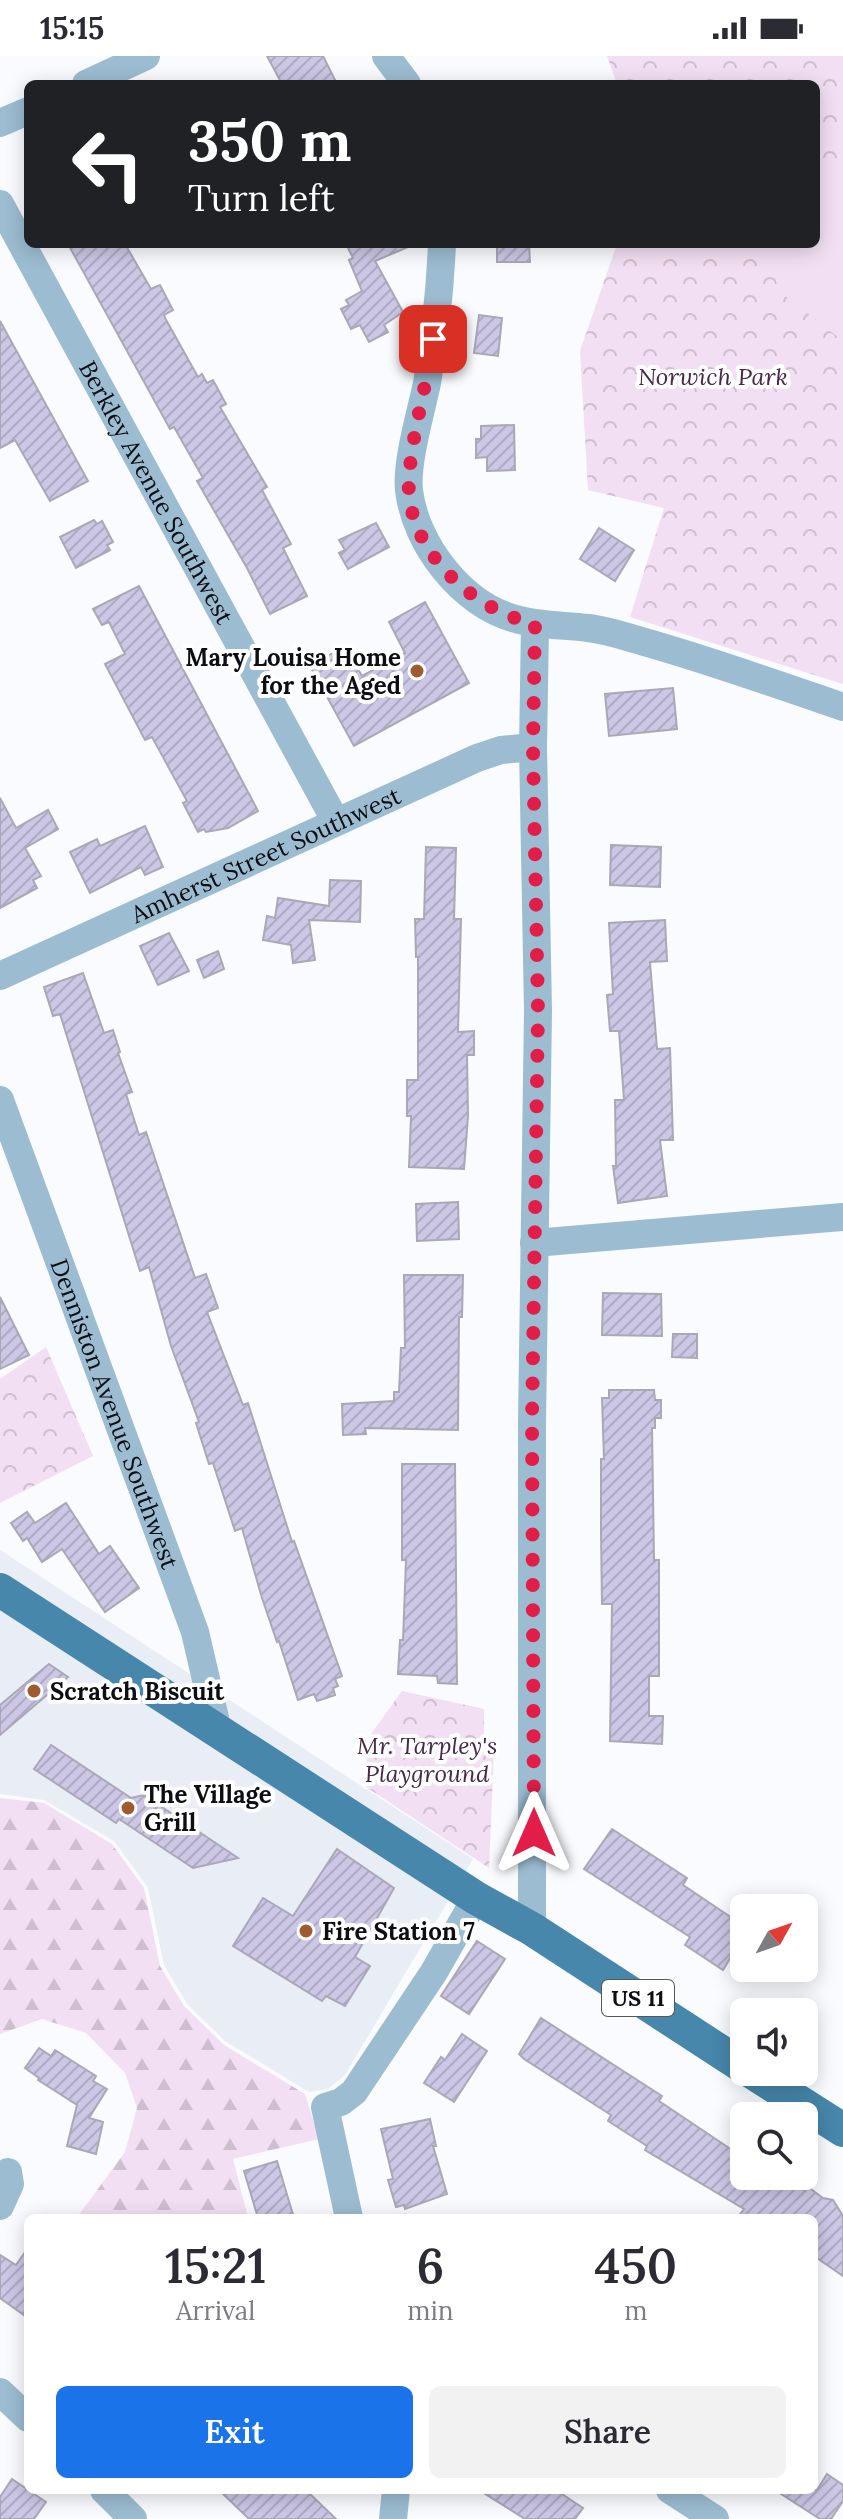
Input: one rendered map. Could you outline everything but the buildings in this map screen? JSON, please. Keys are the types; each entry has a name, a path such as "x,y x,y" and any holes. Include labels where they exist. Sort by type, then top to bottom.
{"main road":[{"name":"US 11","path":"0,1590 476,1898 532,1929 730,2058"},
{"path":"774,2086 843,2130"}],"street":[{"path":"95,80 146,56"},
{"path":"386,56 404,80"},
{"path":"0,123 24,113"},
{"name":"Berkley Avenue Southwest","path":"0,204 336,822"},
{"path":"442,248 430,366 409,478 414,517 438,563 482,602 511,618 535,624 611,632 690,655 843,707"},
{"path":"532,1929 534,1243 538,1011 533,747 535,624"},
{"name":"Amherst Street Southwest","path":"0,976 477,758 501,750 533,747"},
{"name":"Denniston Avenue Southwest","path":"0,1100 195,1632 218,1731"},
{"path":"534,1243 843,1217"},
{"path":"348,2214 325,2107 341,2102 354,2092 434,1972 476,1898"},
{"path":"0,2206 10,2184 8,2172"},
{"path":"0,2392 24,2414"},
{"path":"108,2494 133,2519"},
{"path":"393,2519 396,2494"},
{"path":"676,2494 715,2519"}],"shaded area":[{"path":"0,1550 473,1859 345,2075 328,2089 309,2092 225,2041 187,2004 164,1965 148,1888 114,1841 44,1800 0,1794"}],"green space":[{"name":"Norwich Park","path":"607,56 843,56 843,684 630,617 664,508 588,490 580,351 616,248 820,248 820,80 616,80"},
{"path":"843,163 843,341 778,290 770,251 773,248 820,248 820,191"},
{"path":"46,1347 93,1456 0,1503 0,1379"},
{"name":"Mr. Tarpley's Playground","path":"402,1691 484,1709 484,1748 494,1751 489,1868 363,1785 371,1734"},
{"path":"0,1798 44,1803 112,1844 144,1888 160,1966 184,2006 224,2045 305,2094 319,2139 233,2159 247,2214 79,2214 125,2152 137,2108 125,2073 86,2033 42,2019 0,2034"}],"place":[{"name":"Mary Louisa Home for the Aged","path":"417,671"},
{"name":"Scratch Biscuit","path":"34,1691"},
{"name":"The Village Grill","path":"128,1808"},
{"name":"Fire Station 7","path":"306,1931"}],"route":[{"path":"433,339 409,478 414,517 438,563 461,586 511,618 535,624 533,747 538,1011 532,1423 534,1833"}]}
